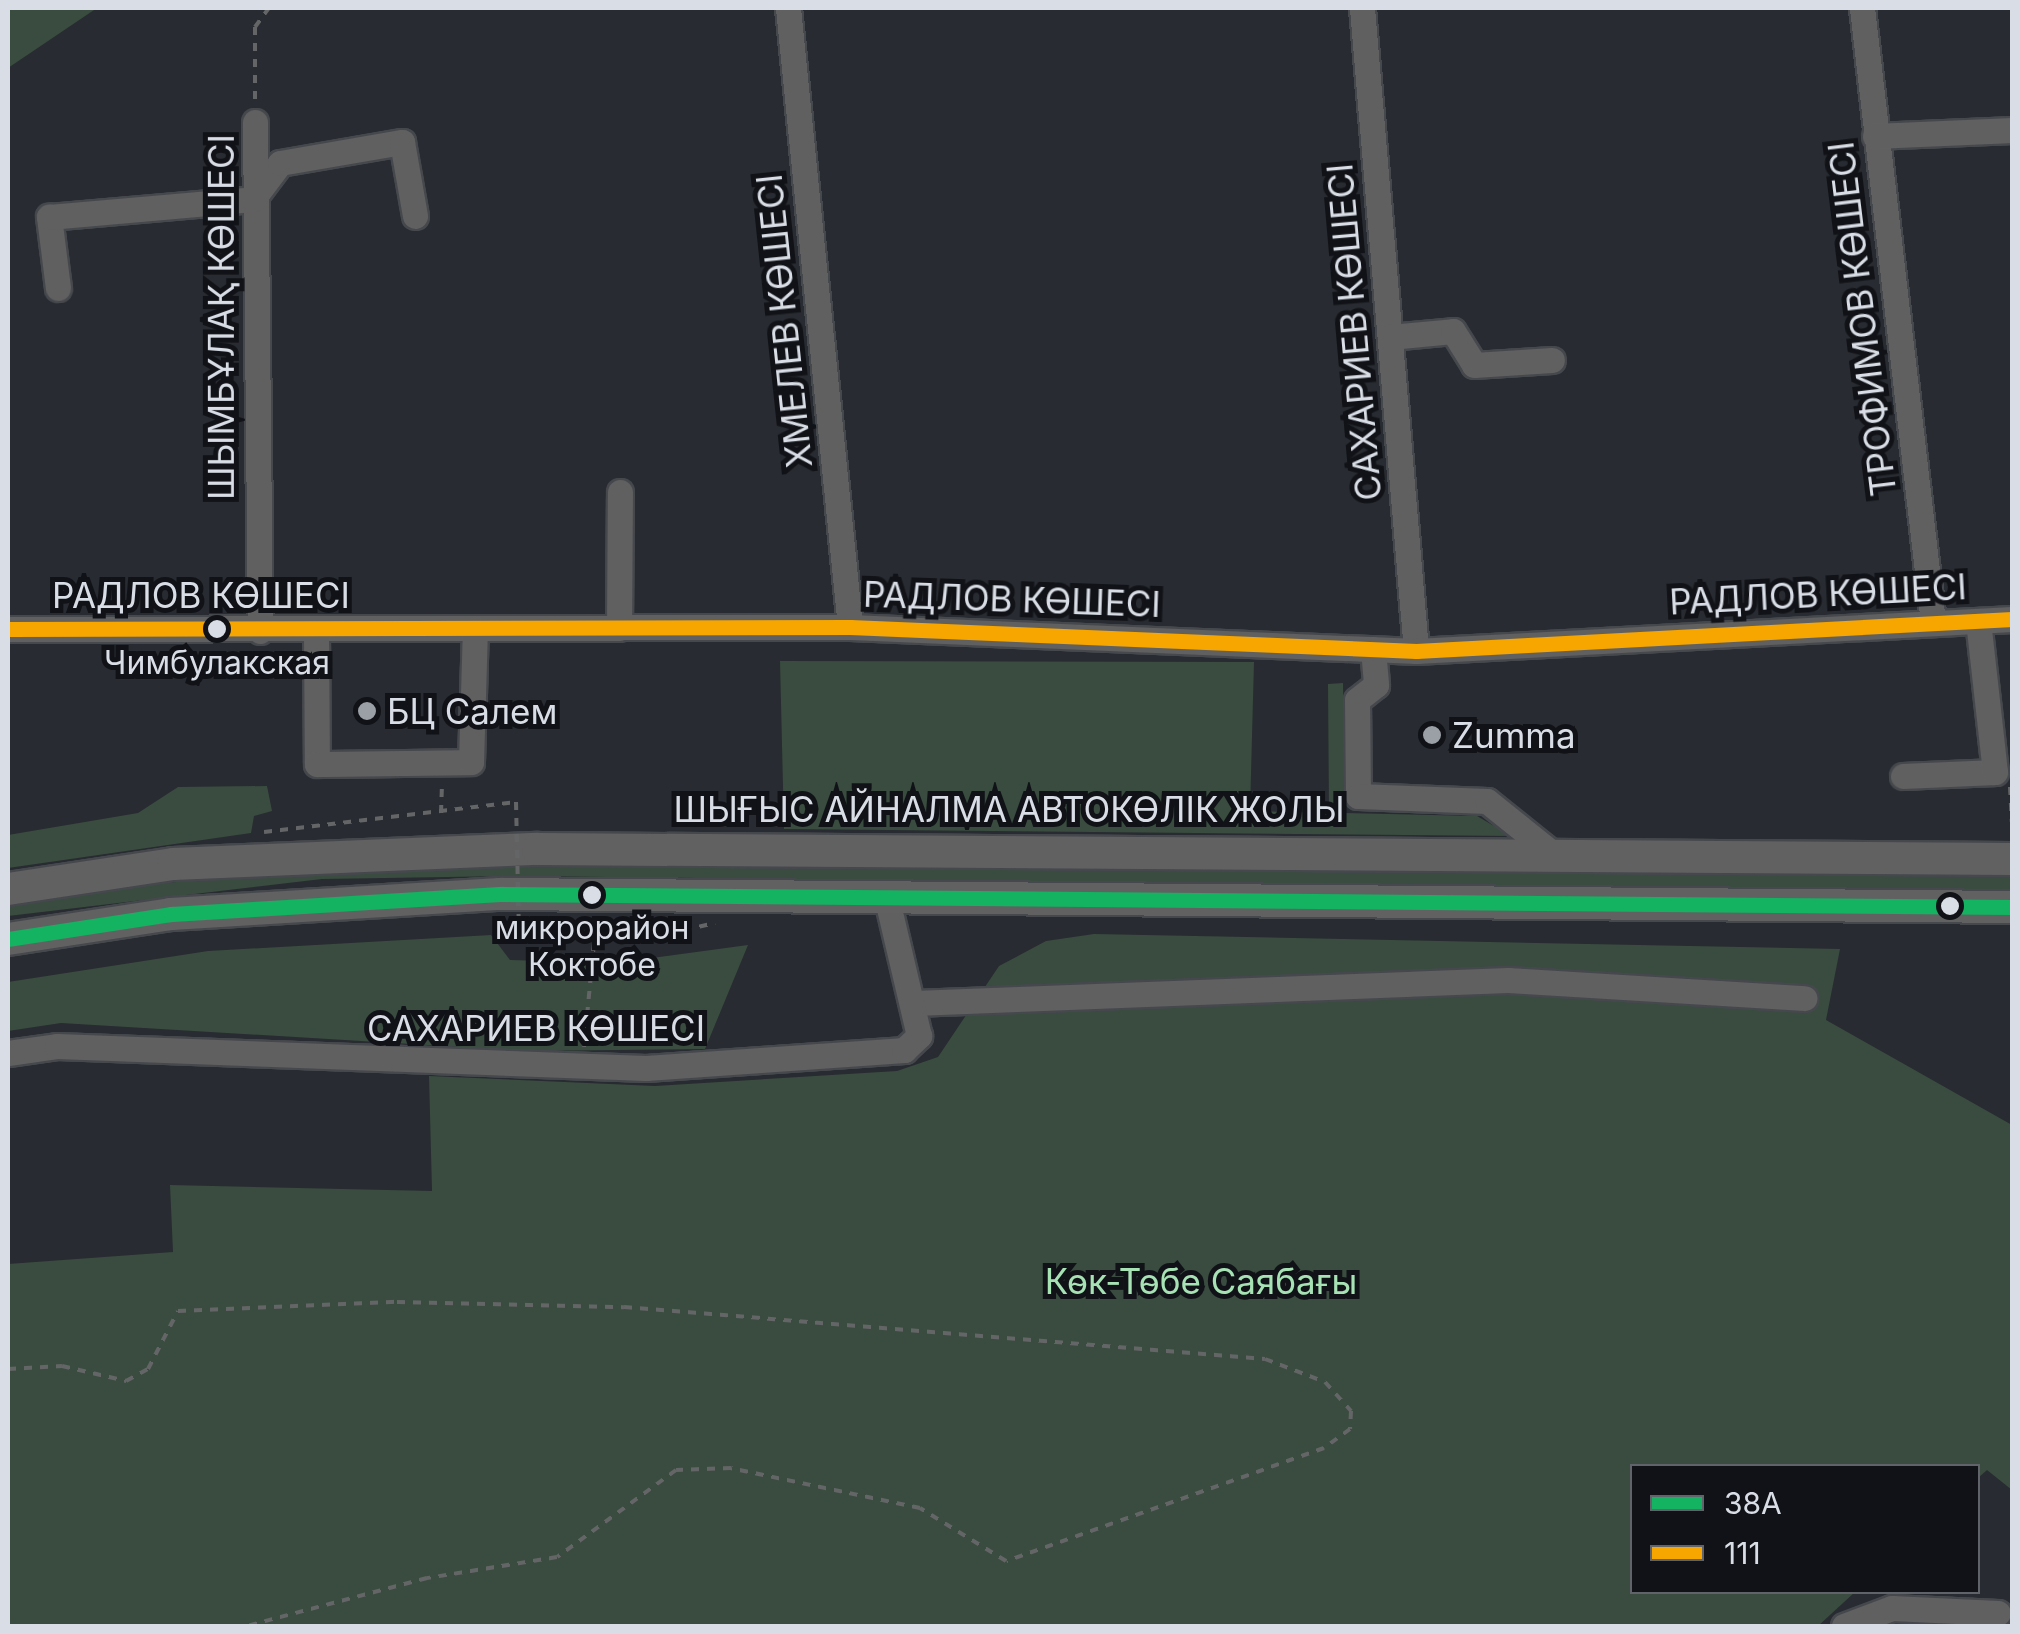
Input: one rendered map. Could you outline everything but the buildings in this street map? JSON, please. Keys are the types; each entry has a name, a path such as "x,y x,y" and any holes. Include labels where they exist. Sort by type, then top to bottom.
{"main road":[{"name":"ШЫҒЫС АЙНАЛМА АВТОКӨЛІК ЖОЛЫ","path":"8,889 174,864 506,850 1552,853 2012,859"},
{"path":"8,939 171,914 500,894 2012,907"}],"street":[{"name":"ХМЕЛЕВ КӨШЕСІ","path":"788,8 850,627"},
{"name":"САХАРИЕВ КӨШЕСІ","path":"1362,8 1416,651"},
{"name":"ТРОФИМОВ КӨШЕСІ","path":"1862,8 1934,623"},
{"name":"ШЫМБҰЛАҚ КӨШЕСІ","path":"255,122 260,630"},
{"path":"1876,136 2012,130"},
{"path":"58,288 49,217 254,199 280,164 396,141 406,147 415,216"},
{"path":"1390,336 1453,331 1474,365 1552,360"},
{"path":"619,628 620,492"},
{"name":"РАДЛОВ КӨШЕСІ","path":"8,629 316,632 850,627 1416,651 2012,619"},
{"path":"1902,776 1995,772 1978,621"},
{"path":"316,632 317,764 471,762 476,630"},
{"path":"1373,649 1376,685 1357,700 1358,796 1487,801 1552,853"},
{"name":"САХАРИЕВ КӨШЕСІ","path":"8,1053 57,1046 582,1068 904,1050 919,1036 887,900"},
{"path":"914,1003 1508,980 1804,998"},
{"path":"1844,1626 1892,1608 2001,1614"}],"path":[{"name":"ШЫМБҰЛАҚ КӨШЕСІ","path":"255,122 256,28 269,8"},
{"path":"441,813 443,762"},
{"path":"1995,772 2009,772 2012,822"},
{"path":"470,804 516,802 519,934 594,932"},
{"path":"502,914 539,918"},
{"path":"557,920 594,924 660,940 731,918"},
{"path":"582,1068 594,924"},
{"path":"8,1369 62,1366 126,1380 148,1369 178,1311 397,1302 605,1306 1266,1359 1326,1382 1351,1411 1350,1428 1324,1448 1006,1561 920,1508 731,1468 676,1470 557,1557 427,1578 247,1626"}],"green space":[{"path":"8,8 97,8 8,68"},
{"path":"780,661 1254,662 1250,811 1329,813 1328,684 1343,683 1345,813 1477,816 1511,836 784,829"},
{"path":"267,786 272,811 254,816 251,833 8,868 8,835 138,813 178,787"},
{"path":"517,865 2012,876 2012,893 518,876 322,879 8,916 8,906 78,892 186,881"},
{"name":"Көк-Төбе Саябағы","path":"1094,934 1840,949 1826,1020 2012,1125 2012,1490 1987,1470 1980,1476 1980,1464 1630,1464 1630,1594 1853,1594 1818,1626 8,1626 8,1264 173,1252 170,1185 432,1191 429,1076 655,1086 897,1071 938,1057 999,966 1046,941"},
{"path":"491,935 510,960 615,963 748,945 705,1049 528,1051 61,1023 8,1031 8,982 208,951"}],"transit line":[{"name":"111","path":"8,629 850,627 1416,651 2012,619"},
{"name":"38А","path":"8,939 171,914 500,894 2012,907"}],"place":[{"name":"Чимбулакская","path":"217,629"},
{"name":"БЦ Салем","path":"367,711"},
{"name":"Zumma","path":"1432,735"},
{"name":"микрорайон Коктобе","path":"592,895"}]}
